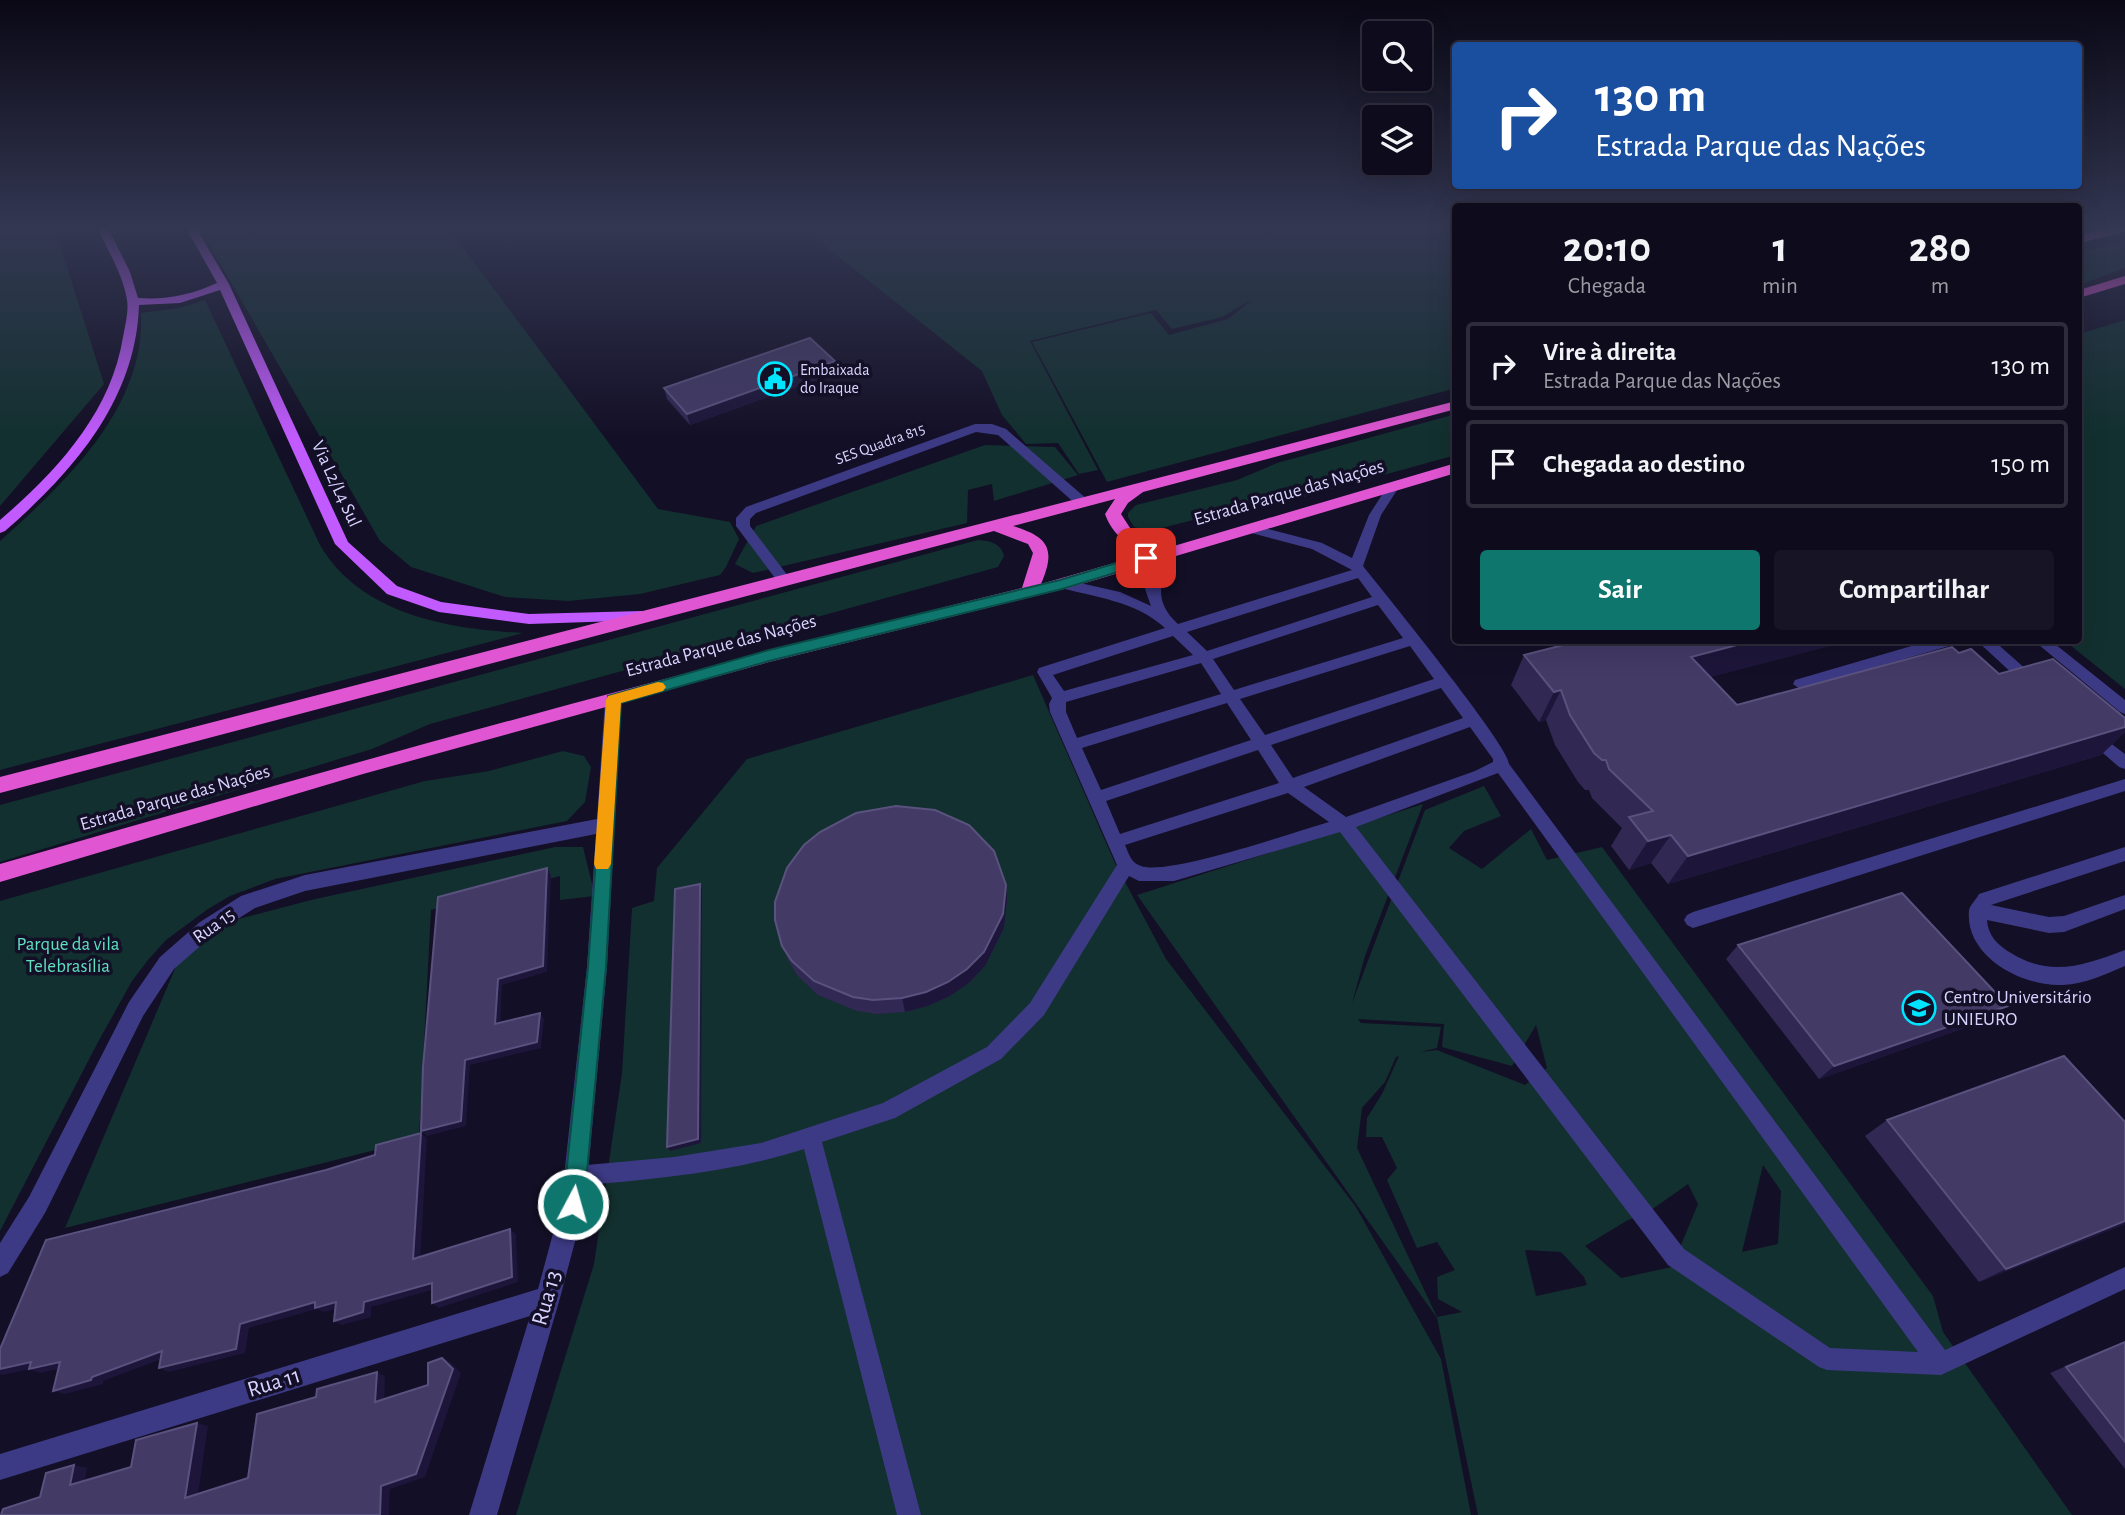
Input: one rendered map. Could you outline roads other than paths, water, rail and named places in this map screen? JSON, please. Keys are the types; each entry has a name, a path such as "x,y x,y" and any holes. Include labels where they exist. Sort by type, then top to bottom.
{"highway":[{"path":"0,785 1452,406"},
{"name":"Estrada Parque das Nações","path":"0,873 363,767 769,656 1062,584 1452,469"},
{"path":"1139,489 1122,500 1113,514 1116,526 1127,537 1165,553"},
{"path":"995,526 1024,534 1038,545 1042,558 1029,592"}],"main road":[{"path":"0,528 80,447 107,404 124,369 131,338 131,297"},
{"path":"133,301 153,303 195,297"},
{"name":"Via L2/L4 Sul","path":"229,297 342,544 392,590 439,607 529,619 642,616"}],"street":[{"name":"Rua 13","path":"483,1515 548,1298 573,1204 597,967 613,700"},
{"name":"Rua 15","path":"0,1265 37,1205 136,1009 167,963 207,928 248,902 305,883 604,825"},
{"name":"Rua 11","path":"0,1467 548,1298"}],"lane":[{"name":"SES Quadra 815","path":"783,579 743,526 743,518 751,510 975,428 992,428 1002,432 1083,502"},
{"path":"1358,569 1375,516 1393,487"},
{"path":"1249,528 1317,546 1358,569 1474,720 1501,758 1501,765 1941,1363"},
{"path":"1165,553 1152,589 1169,624"},
{"path":"1060,698 1044,672 1169,624 1358,569"},
{"path":"1062,584 1115,595 1169,624 1204,657 1290,786 1344,824 1676,1257 1827,1359 1941,1363 2125,1278"},
{"path":"1382,599 1204,657 1060,698 1057,704 1058,712 1126,866 1139,873 1174,874 1344,824 1481,775 1501,765"},
{"path":"1073,745 1413,640"},
{"path":"1800,684 1937,644"},
{"path":"1988,644 2044,693"},
{"path":"2045,644 2125,708"},
{"path":"1096,798 1445,681"},
{"path":"1115,842 1290,786 1474,720"},
{"path":"2084,728 2125,763"},
{"path":"1693,920 2125,785"},
{"path":"2125,855 1985,899 1977,910 1975,921 1988,946 2013,965 2033,974 2061,977 2087,973 2125,958"},
{"path":"576,1176 674,1167 748,1155 811,1137 888,1111 994,1053 1037,1009 1126,866"},
{"path":"1977,910 2049,925 2064,924 2125,902"},
{"path":"811,1137 909,1515"}],"place":[{"name":"Embaixada do Iraque","path":"775,379"},
{"name":"Centro Universitário UNIEURO","path":"1919,1008"}],"park label":[{"name":"Parque da vila Telebrasília","path":"68,955"}]}
